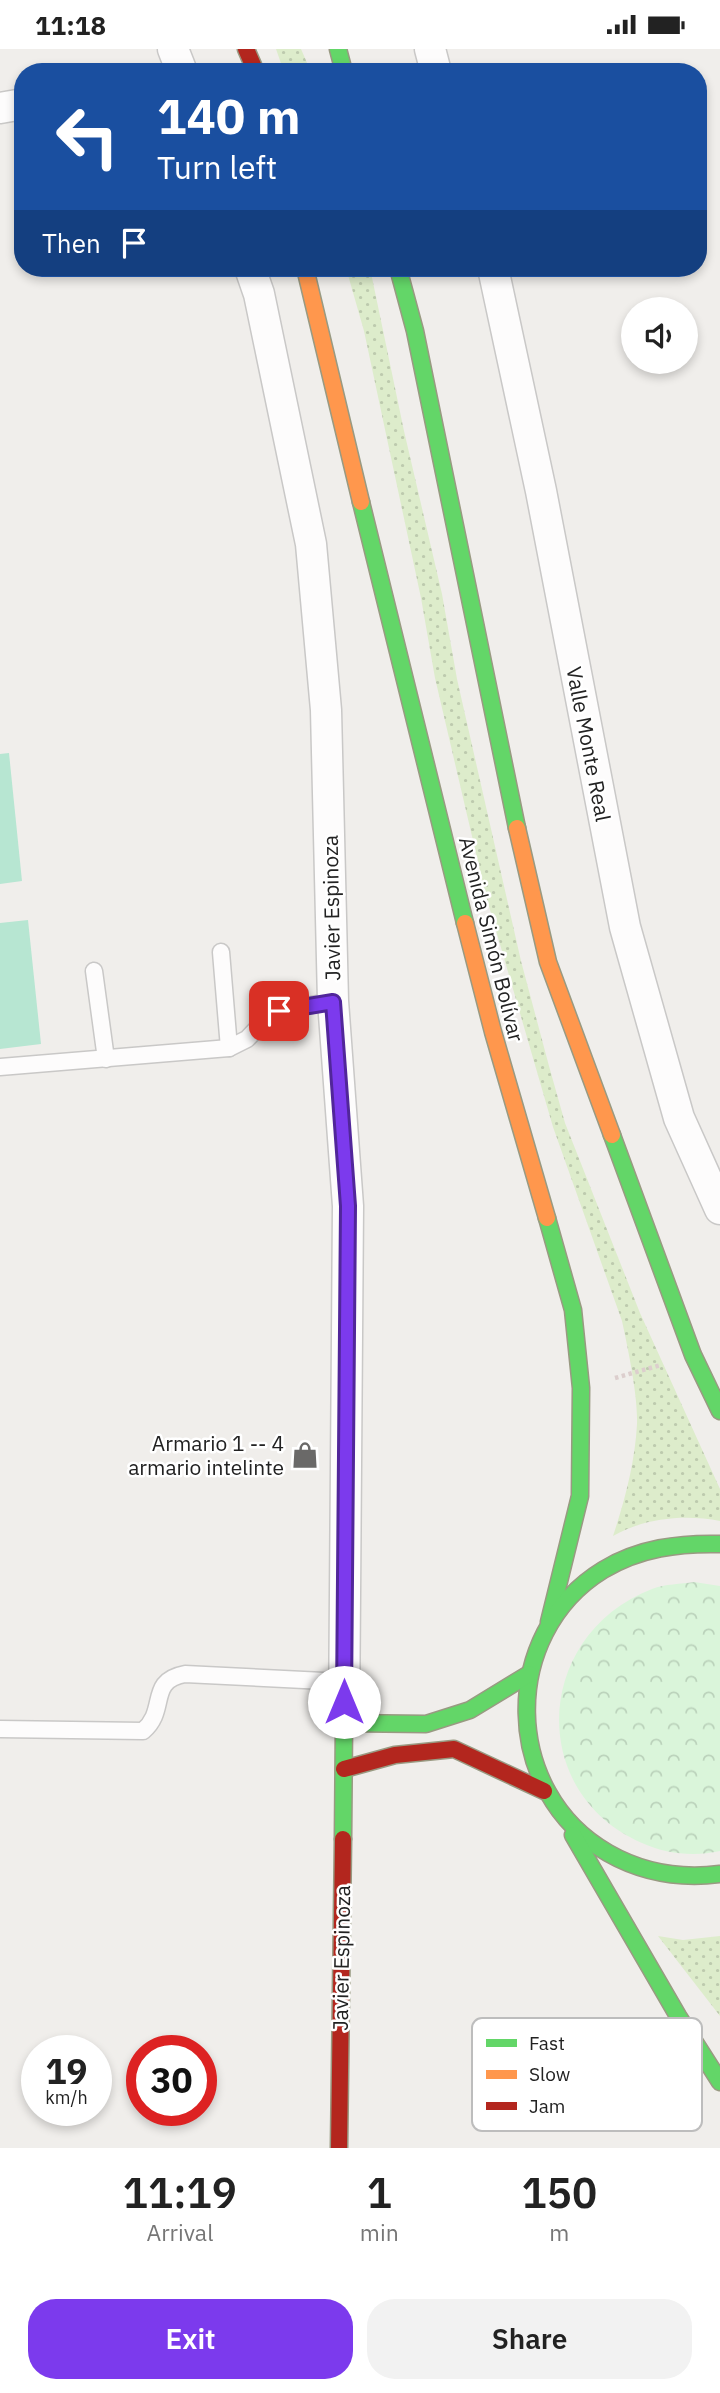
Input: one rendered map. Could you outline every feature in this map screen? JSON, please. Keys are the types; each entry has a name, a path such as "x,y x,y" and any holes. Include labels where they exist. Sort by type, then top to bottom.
{"main road":[{"name":"Avenida Simón Bolívar","path":"307,277 396,649 493,1032 573,1310 581,1388 580,1496 549,1622 529,1674 525,1704 526,1734 544,1791 564,1818 679,2018"},
{"path":"400,277 415,331 503,765 548,962 693,1355 720,1411"},
{"name":"Avenida Simón Bolívar","path":"549,1622 581,1585 622,1558 669,1543 720,1544"},
{"path":"344,1723 426,1724 470,1710 529,1674"},
{"name":"Javier Espinoza","path":"339,2148 344,1723"},
{"path":"344,1769 394,1755 454,1749 544,1791"},
{"name":"Avenida Simón Bolívar","path":"564,1818 601,1851 646,1872 695,1878 720,1874"},
{"name":"Avenida Simón Bolívar","path":"702,2054 720,2082"}],"street":[{"name":"Javier Espinoza","path":"253,277 259,294 311,544 326,710 333,1002 348,1206 344,1723"},
{"name":"Valle Monte Real","path":"495,277 541,491 625,927 679,1118 720,1209"}],"lane":[{"path":"221,952 229,1048"},
{"path":"94,971 106,1059"},
{"path":"0,1067 229,1048 247,1039 264,1021 279,1011 333,1002"},
{"path":"0,1729 143,1731 152,1723 163,1685 171,1677 185,1674 344,1682"}],"path":[{"path":"581,1388 693,1355"}],"green space":[{"path":"276,49 301,49 307,63 281,63"},
{"path":"349,277 372,277 442,594 457,679 521,961 565,1123 640,1313 720,1489 720,1521 665,1519 638,1525 613,1536 629,1481 637,1424 634,1386 622,1321 553,1127 486,896 435,678 421,598 364,331"},
{"path":"9,753 22,881 0,884 0,754"},
{"path":"28,920 41,1044 0,1049 0,923"},
{"path":"694,1582 720,1586 720,1851 690,1854 651,1847 604,1819 578,1788 563,1752 559,1714 567,1676 585,1641 613,1611 652,1589"},
{"path":"658,1936 683,1940 720,1936 720,2016"}],"traffic: fast":[{"path":"338,49 342,63"},
{"path":"400,277 415,331 517,828"},
{"path":"361,502 465,923"},
{"path":"612,1135 693,1355 720,1411"},
{"path":"547,1218 573,1310 581,1388 580,1496 549,1622"},
{"path":"720,1544 660,1548 631,1557 603,1570 569,1598 545,1633 531,1672 527,1713 532,1754 548,1792 573,1826 608,1853 648,1870 691,1876 720,1874"},
{"path":"343,1839 344,1723 426,1724 470,1710 529,1674"},
{"path":"573,1835 679,2018"},
{"path":"702,2054 720,2082"}],"traffic: slow":[{"path":"307,277 361,502"},
{"path":"517,828 548,962 612,1135"},
{"path":"465,923 493,1032 547,1218"}],"traffic: jam":[{"path":"246,49 252,63"},
{"path":"344,1769 395,1755 454,1749 544,1791"},
{"path":"339,2148 343,1839"}],"place":[{"name":"Armario 1 -- 4 armario intelinte","path":"305,1455"}],"route":[{"path":"279,1011 333,1002 348,1206 344,1702"}]}
